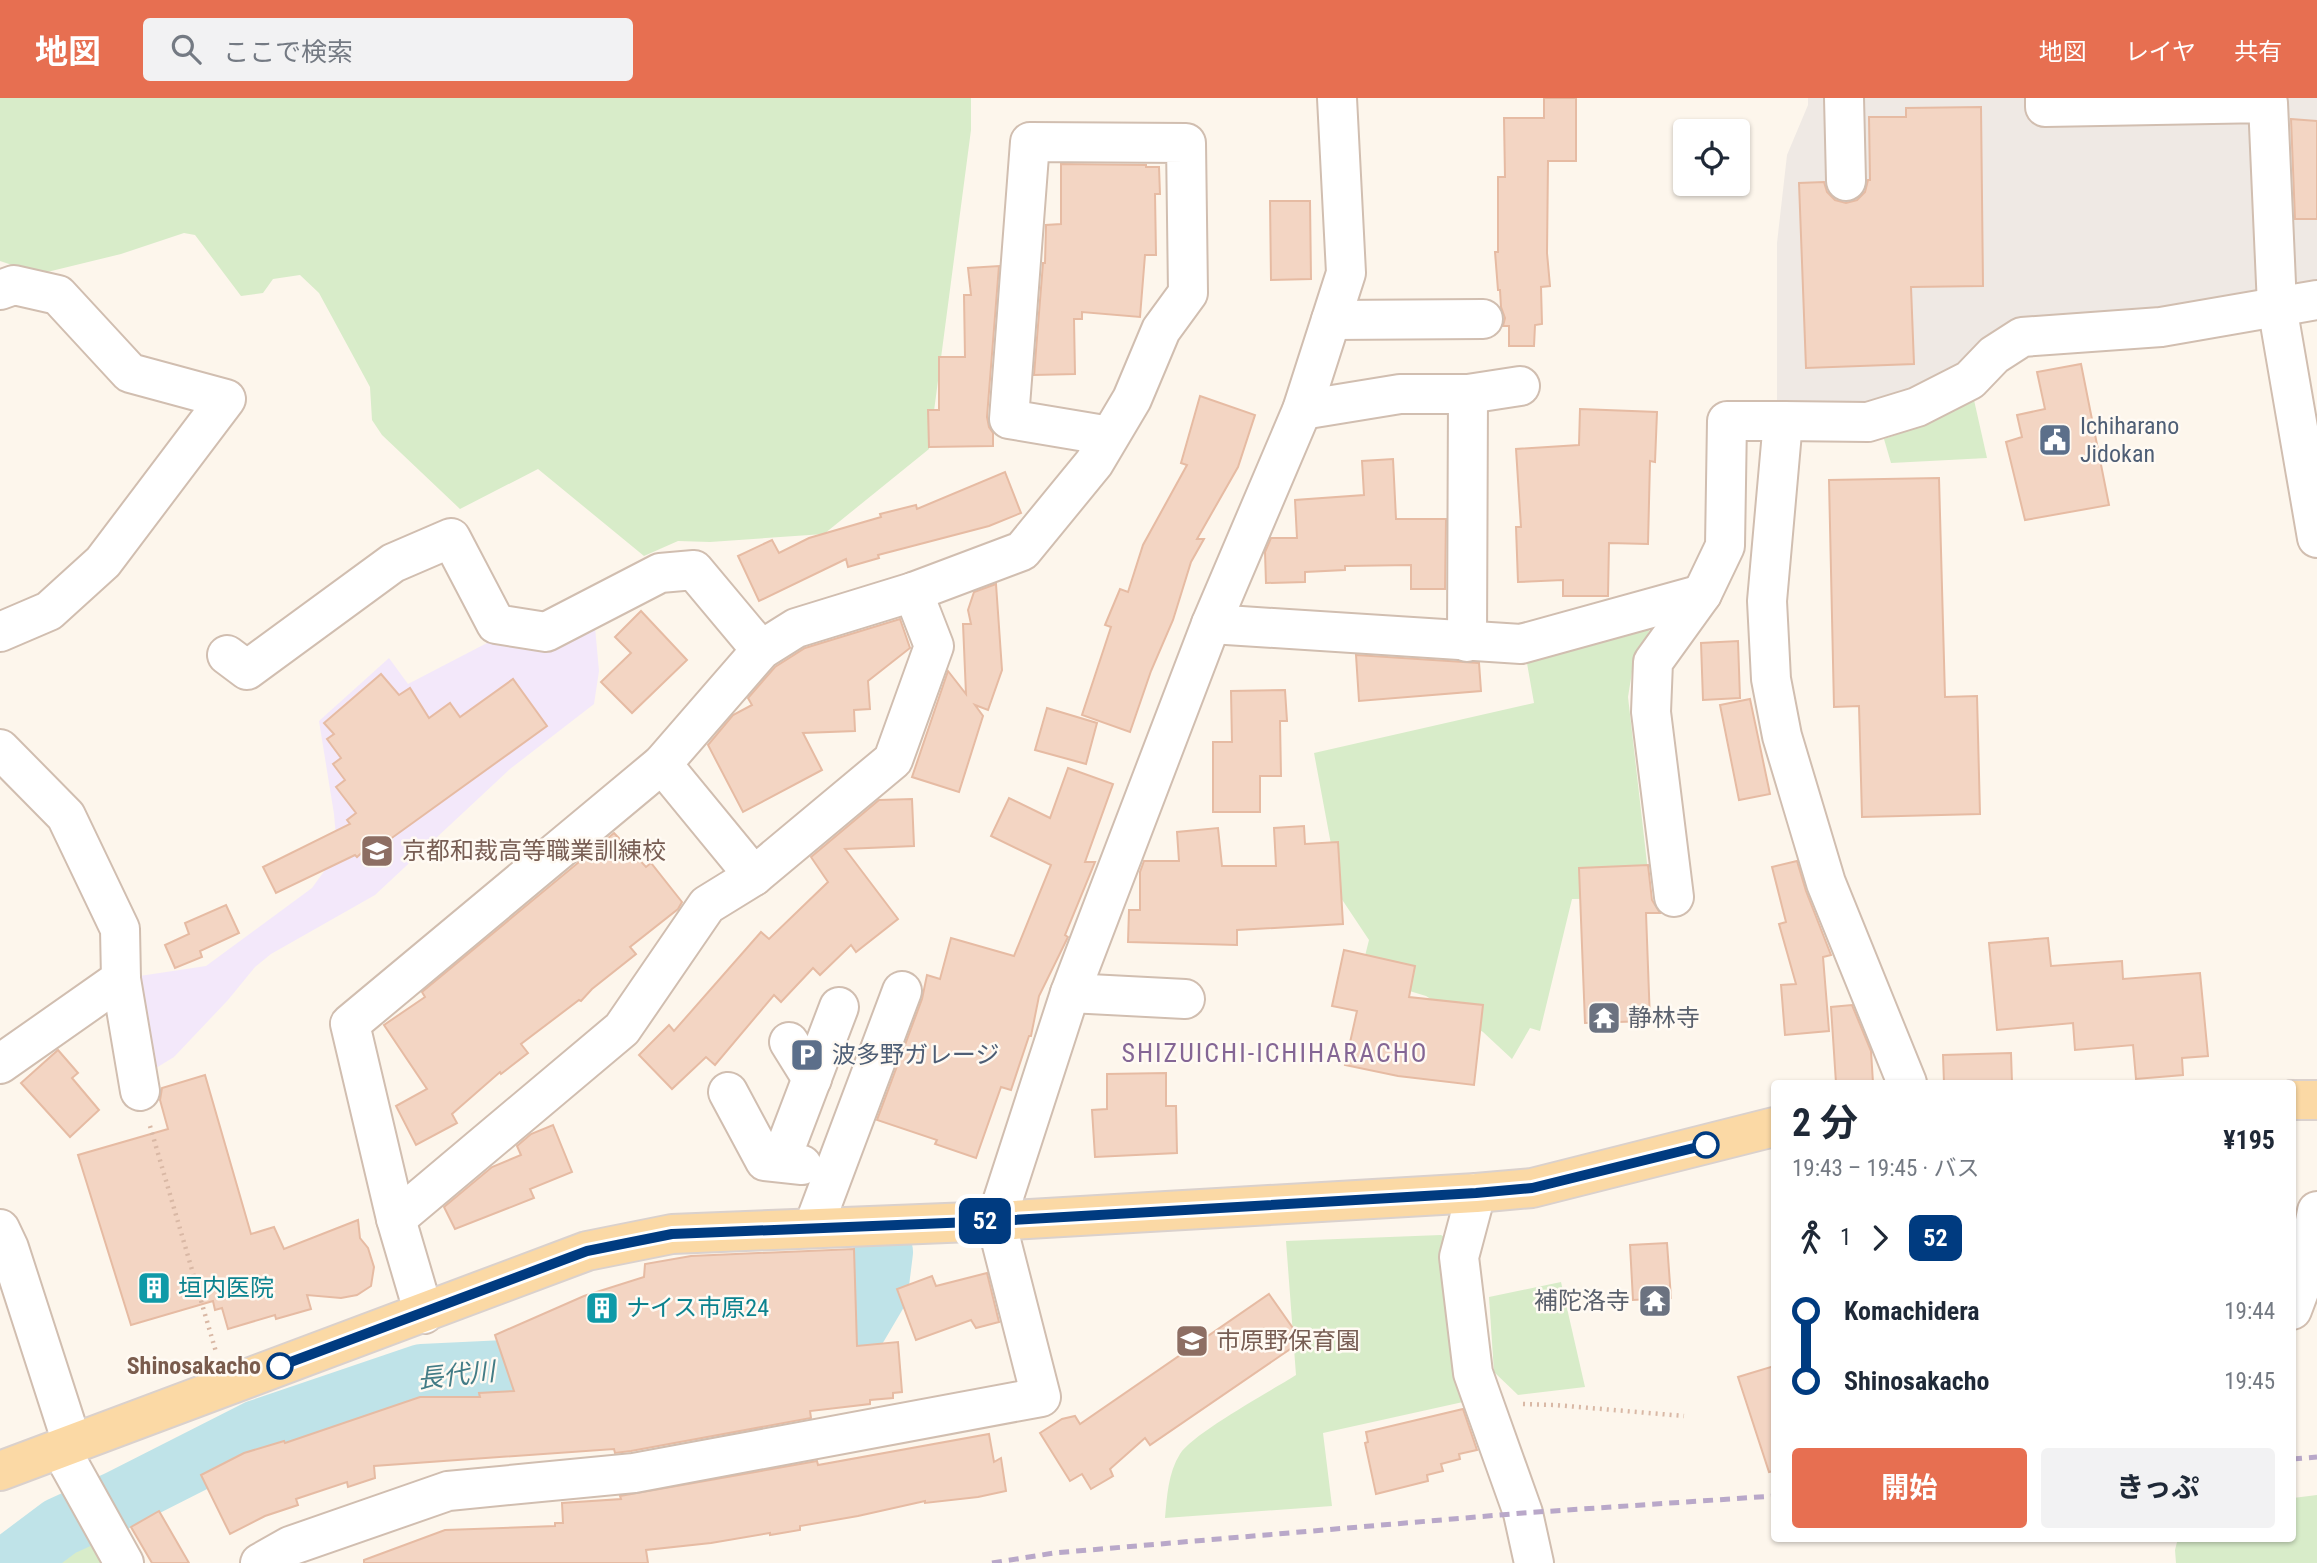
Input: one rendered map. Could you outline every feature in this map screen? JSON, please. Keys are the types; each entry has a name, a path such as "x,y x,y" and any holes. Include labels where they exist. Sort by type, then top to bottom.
{"main road":[{"path":"2296,1100 2317,1100"},
{"path":"0,1471 70,1457 226,1386 587,1251 672,1234 996,1221 1532,1188 1771,1128"}],"street":[{"path":"260,1563 290,1546 448,1491 634,1473 1041,1397 996,1221 1070,993 1211,624 1302,410 1346,273 1337,98"},
{"path":"1844,98 1846,181"},
{"path":"2045,98 2045,107 2268,103 2277,306 2317,538"},
{"path":"424,1314 396,1219 350,1024 662,764 761,650 796,628 913,592 1022,551 1094,463 1132,399 1161,330 1188,293 1186,144 1030,142 1009,419 1110,436"},
{"path":"0,290 14,285 58,295 130,373 226,398 103,562 49,611 0,632"},
{"path":"1674,897 1651,712 1653,662 1702,594 1725,546 1727,421 1868,422 1917,407 1970,380 1994,355 2022,337 2161,327 2317,300"},
{"path":"1331,320 1483,318"},
{"path":"1302,410 1400,394 1468,394 1520,386"},
{"path":"1467,642 1468,394"},
{"path":"1783,421 1768,601 1771,679 1782,736 1826,883 1906,1080"},
{"path":"228,655 247,670 393,563 451,538 496,624 546,632 660,573 694,570 761,650"},
{"path":"396,1219 622,1029 707,905 754,876 893,760 934,646 913,592"},
{"path":"1211,624 1521,644 1702,594"},
{"path":"0,749 66,816 120,929 121,979 140,1091"},
{"path":"662,764 754,876"},
{"path":"0,1064 121,979"},
{"path":"813,1228 902,992"},
{"path":"1070,993 1185,999"},
{"path":"780,1162 839,1007"},
{"path":"789,1042 812,1079"},
{"path":"728,1092 765,1161 835,1168"},
{"path":"1476,1193 1459,1257 1473,1373 1523,1513 1534,1563"},
{"path":"2296,1299 2304,1278 2317,1211"},
{"path":"0,1229 9,1248 70,1457 119,1555"}],"path":[{"path":"140,1091 226,1386"},
{"path":"1483,1404 1555,1405 1684,1416"}],"shaded area":[{"path":"1808,98 2317,98 2317,283 1969,358 1944,375 1891,397 1859,404 1777,406 1777,243 1787,155 1808,105"},
{"name":"京都和裁高等職業訓練校","path":"595,627 599,671 594,704 510,769 375,895 271,954 255,967 174,1057 156,1068 146,1070 133,977 206,966 312,888 330,863 336,837 319,721 389,658 408,684 487,643 541,649"}],"green space":[{"path":"0,98 971,98 971,130 929,449 824,534 710,542 678,541 644,556 538,469 460,509 382,435 372,420 370,387 319,293 300,275 273,279 263,293 241,296 195,235 184,233 121,254 39,274 0,261"},
{"path":"1974,400 1987,458 1891,463 1884,439 1928,424"},
{"path":"1654,619 1632,672 1628,697 1651,898 1572,899 1540,1031 1530,1028 1512,1059 1483,1032 1426,996 1360,976 1369,940 1341,898 1314,753 1534,703 1525,652"},
{"path":"1441,1235 1448,1239 1472,1400 1323,1433 1332,1506 1165,1518 1173,1469 1188,1445 1216,1424 1296,1375 1286,1241"},
{"path":"1561,1282 1585,1387 1518,1395 1494,1372 1489,1297"},
{"path":"2317,1495 2317,1563 2176,1563 2177,1542 2296,1542 2296,1498"},
{"path":"94,1540 108,1563 59,1563"}],"building":[{"path":"1544,98 1576,98 1576,161 1548,161 1547,253 1550,286 1541,287 1542,324 1535,325 1534,346 1509,346 1509,326 1503,326 1505,318 1498,290 1495,252 1498,252 1498,177 1505,177 1504,118 1544,118"},
{"path":"1981,107 1983,286 1911,287 1914,364 1806,368 1799,183 1824,182 1827,192 1835,200 1846,203 1857,200 1865,192 1870,180 1869,117 1906,117 1906,108"},
{"path":"2291,119 2317,121 2317,219 2295,219"},
{"path":"1061,164 1159,167 1160,194 1155,194 1156,255 1145,255 1140,317 1082,312 1082,319 1074,319 1075,374 1034,375 1046,225 1061,224"},
{"path":"1270,201 1310,201 1311,279 1271,280"},
{"path":"999,266 987,417 993,433 993,446 929,447 928,410 939,410 939,357 965,357 964,295 971,295 968,268"},
{"name":"Ichiharano Jidokan","path":"2081,364 2109,505 2025,520 2006,442 2022,437 2017,415 2045,409 2037,372"},
{"path":"1200,396 1255,415 1238,467 1197,539 1204,539 1191,562 1173,620 1151,671 1130,732 1082,715 1111,627 1105,625 1120,589 1128,592 1143,545 1187,465 1181,463"},
{"path":"1580,409 1657,412 1655,462 1650,461 1648,544 1609,543 1608,596 1563,596 1563,580 1518,582 1516,527 1521,527 1516,449 1579,445"},
{"path":"1393,459 1396,519 1446,519 1445,589 1411,589 1411,565 1345,566 1345,570 1305,572 1305,582 1266,583 1265,552 1271,538 1297,538 1295,500 1364,495 1362,461"},
{"path":"1005,472 1021,513 989,526 878,555 879,558 848,567 846,559 759,601 738,556 772,540 779,553 809,538 881,517 880,514 916,505 917,509"},
{"path":"1939,478 1945,697 1977,696 1980,814 1862,817 1859,706 1834,707 1829,480"},
{"path":"996,584 1002,670 988,710 975,705 983,716 959,792 912,777 948,671 966,694 963,624 971,624 968,610 974,592"},
{"path":"641,611 687,660 632,713 601,682 631,653 615,637"},
{"path":"900,619 910,648 868,681 870,709 854,710 855,731 803,733 822,770 743,812 708,745 733,715 752,705 748,698 775,667 805,648"},
{"path":"1738,641 1740,698 1703,700 1701,643"},
{"path":"1356,655 1479,663 1481,691 1359,701"},
{"path":"381,674 399,695 410,688 429,718 450,703 460,717 513,679 547,726 371,853 367,848 357,857 355,855 276,893 263,867 350,824 347,820 356,813 336,787 345,780 333,764 341,758 327,739 334,734 324,723"},
{"path":"1285,690 1287,721 1280,721 1281,776 1260,776 1260,812 1213,812 1213,742 1232,742 1231,691"},
{"path":"1750,699 1770,794 1739,800 1720,705"},
{"path":"1047,708 1097,723 1086,764 1035,750"},
{"path":"1068,768 1113,784 1085,862 1095,862 1065,935 1068,937 1039,996 1031,1036 1011,1090 1001,1087 976,1158 935,1144 937,1140 877,1120 922,999 927,975 940,979 951,938 1014,956 1051,865 991,836 1009,798 1050,818"},
{"path":"912,799 914,846 845,849 898,919 856,952 851,945 820,975 813,968 781,1002 774,995 715,1065 706,1057 672,1089 639,1055 669,1025 674,1031 761,932 769,939 828,882 811,857 879,800"},
{"path":"1304,826 1305,844 1338,842 1343,924 1237,930 1237,945 1128,942 1129,910 1140,910 1140,872 1144,861 1179,861 1177,832 1218,828 1222,866 1276,866 1274,828"},
{"path":"614,833 646,867 651,863 682,902 678,909 630,947 636,954 581,1001 521,1044 528,1053 501,1074 500,1072 452,1114 457,1123 416,1145 396,1106 427,1089 384,1025 425,997 422,992"},
{"path":"1797,861 1831,955 1823,957 1829,1031 1785,1035 1781,985 1796,984 1779,924 1786,922 1772,867"},
{"path":"1648,865 1652,900 1660,913 1646,913 1650,1021 1585,1023 1579,868"},
{"path":"226,905 239,933 200,951 202,957 175,968 165,945 189,934 185,923"},
{"path":"2048,938 2051,966 2122,961 2123,979 2200,973 2208,1056 2182,1058 2183,1075 2136,1079 2133,1045 2075,1050 2073,1023 1997,1030 1989,943"},
{"path":"1344,950 1415,966 1409,997 1483,1005 1474,1085 1398,1076 1345,1065 1357,1011 1332,1006"},
{"path":"1852,1005 1871,1051 1873,1080 1836,1080 1831,1007"},
{"path":"58,1050 78,1073 72,1078 99,1110 70,1137 21,1083"},
{"path":"2011,1053 2012,1080 1944,1080 1943,1055"},
{"path":"1166,1073 1166,1106 1176,1106 1177,1153 1095,1157 1092,1110 1107,1109 1107,1074"},
{"path":"205,1075 251,1234 274,1227 284,1249 358,1220 360,1238 368,1248 374,1267 371,1286 357,1295 341,1298 307,1295 311,1309 276,1319 275,1315 228,1329 222,1308 215,1310 213,1301 131,1325 78,1155 168,1129 160,1100 162,1088"},
{"path":"553,1125 572,1172 530,1189 534,1198 455,1229 444,1207 492,1167 521,1155 517,1146 531,1134"},
{"path":"1667,1243 1671,1298 1633,1300 1630,1245"},
{"path":"854,1249 857,1346 898,1342 902,1392 893,1393 893,1398 870,1400 870,1404 810,1411 811,1418 631,1451 615,1453 614,1449 374,1466 375,1478 348,1487 347,1482 296,1499 298,1505 265,1516 230,1534 201,1475 244,1453 284,1441 285,1443 420,1397 480,1397 479,1393 514,1391 495,1335 584,1296 644,1277 645,1264 691,1256"},
{"path":"987,1273 999,1322 976,1328 971,1320 916,1340 897,1289 932,1276 936,1286"},
{"path":"1269,1294 1302,1341 1150,1445 1145,1438 1110,1469 1113,1476 1091,1489 1082,1474 1070,1481 1040,1433 1062,1419 1075,1416 1080,1424"},
{"path":"1771,1367 1771,1472 1769,1472 1738,1377"},
{"path":"1463,1409 1477,1450 1459,1454 1460,1459 1441,1464 1443,1471 1427,1475 1428,1481 1376,1494 1365,1443 1368,1442 1366,1432"},
{"path":"989,1434 994,1462 1001,1458 1006,1491 978,1497 925,1501 800,1526 800,1530 770,1535 646,1550 648,1563 364,1563 364,1560 445,1530 555,1526 555,1523 563,1523 562,1503 621,1499 620,1496 817,1461 818,1465"},
{"path":"159,1511 189,1563 152,1563 131,1527"}],"waterway":[{"name":"長代川","path":"777,1351 858,1326 878,1292 883,1252"},
{"name":"長代川","path":"12,1563 60,1527 257,1430 422,1374 588,1366"}],"railway":[{"path":"2296,1459 2317,1457"},
{"path":"992,1563 1054,1553 1523,1513 1771,1496"}],"bus line":[{"name":"52","path":"280,1366 587,1251 672,1234 996,1221 1476,1193 1532,1188 1706,1145"}],"place":[{"name":"Ichiharano Jidokan","path":"2055,440"},
{"name":"京都和裁高等職業訓練校","path":"377,851"},
{"name":"静林寺","path":"1604,1018"},
{"name":"波多野ガレージ","path":"807,1055"},
{"name":"垣内医院","path":"154,1288"},
{"name":"補陀洛寺","path":"1655,1301"},
{"name":"ナイス市原24","path":"602,1308"},
{"name":"市原野保育園","path":"1192,1341"},
{"name":"Shinosakacho","path":"280,1366"}],"district":[{"name":"SHIZUICHI-ICHIHARACHO","path":"1275,1053"}]}
